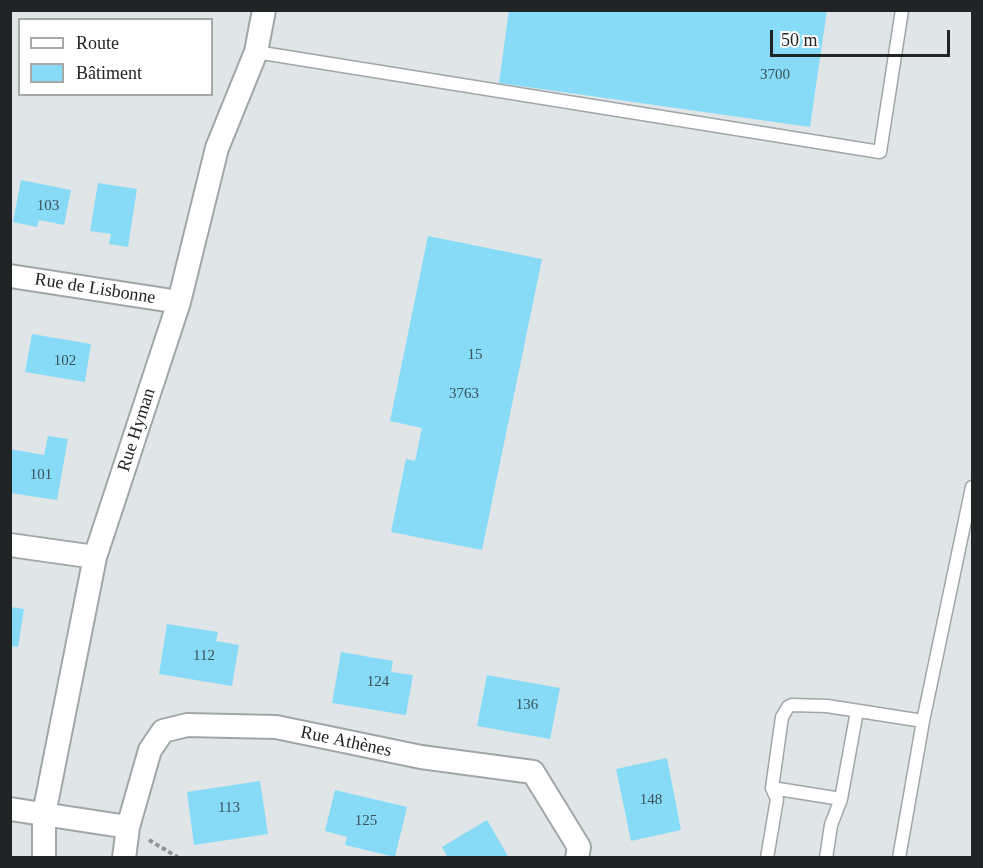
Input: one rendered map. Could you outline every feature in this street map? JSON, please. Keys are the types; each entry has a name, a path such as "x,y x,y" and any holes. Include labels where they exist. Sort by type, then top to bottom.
{"street":[{"name":"Rue Hyman","path":"44,858 44,814 95,557 179,302 217,148 256,52 264,10"},
{"name":"Rue de Lisbonne","path":"10,276 179,302"},
{"path":"10,545 95,557"},
{"name":"Rue Athènes","path":"124,858 128,827 150,750 163,731 187,725 276,727 422,757 533,772 579,847 577,858"},
{"path":"10,808 128,827"}],"lane":[{"path":"256,52 880,152 902,10"},
{"path":"899,858 922,722 972,487"},
{"path":"767,858 777,799 772,788 782,717 788,708 799,704 922,722"},
{"path":"826,858 831,825 841,799 856,711"},
{"path":"772,788 841,799"}],"path":[{"path":"128,827 179,858"}],"building":[{"path":"509,10 827,10 810,127 499,83"},
{"path":"21,180 71,190 64,225 39,220 37,227 13,222"},
{"path":"98,183 137,189 128,247 109,244 111,234 90,231"},
{"path":"428,236 542,259 482,550 391,532 406,459 415,461 422,428 390,421"},
{"path":"32,334 91,344 85,382 25,372"},
{"path":"48,436 68,439 57,500 10,493 10,449 44,455"},
{"path":"10,607 24,609 18,647 10,646"},
{"path":"167,624 218,632 216,641 239,645 232,686 159,674"},
{"path":"341,652 393,661 391,672 413,675 406,715 332,703"},
{"path":"487,675 560,688 550,739 477,726"},
{"path":"667,758 681,830 631,841 616,769"},
{"path":"260,781 268,834 194,845 187,792"},
{"path":"335,790 407,807 395,857 345,845 347,837 325,831"},
{"path":"487,820 509,858 448,858 442,847"}]}
